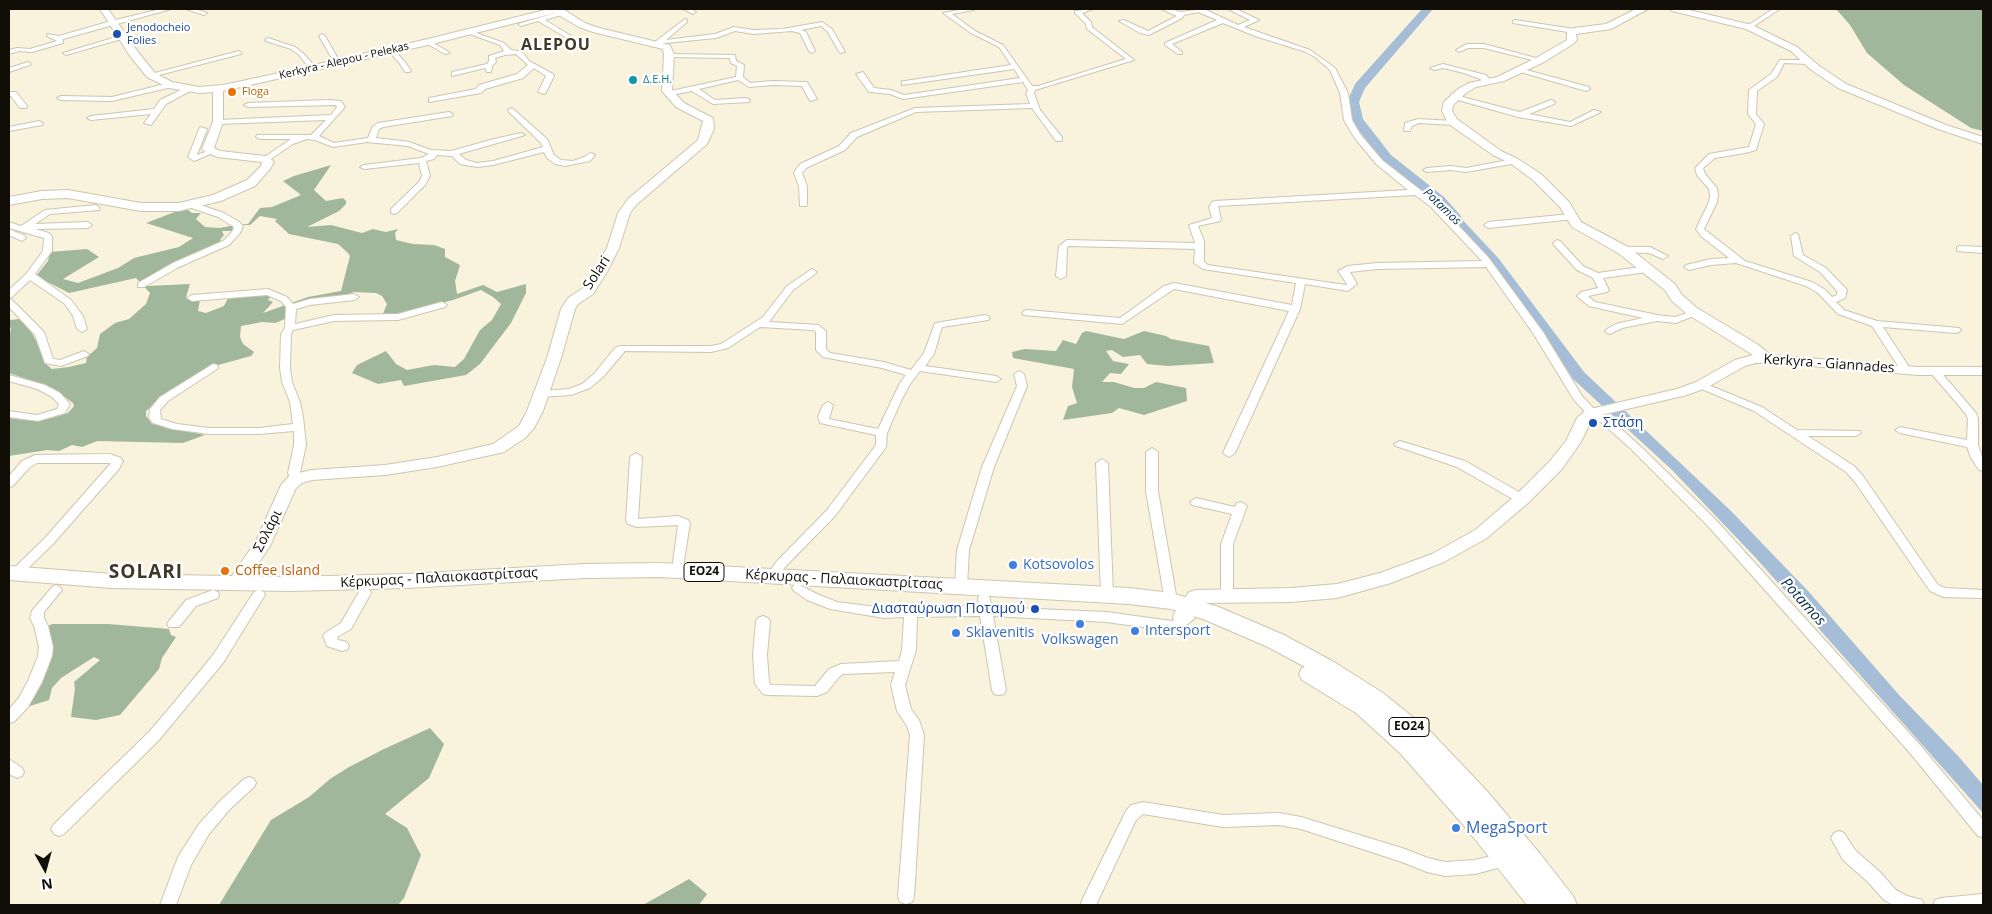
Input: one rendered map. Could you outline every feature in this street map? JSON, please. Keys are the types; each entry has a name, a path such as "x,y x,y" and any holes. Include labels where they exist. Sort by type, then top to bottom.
{"main road":[{"name":"Κέρκυρας - Παλαιοκαστρίτσας","path":"10,578 236,583 363,582 593,571 678,570 961,586 1106,606 1146,610 1187,611 1292,649 1342,677 1390,710 1422,738 1477,797 1564,905"},
{"name":"Κέρκυρας - Παλαιοκαστρίτσας","path":"10,578 56,590 213,595 365,594 626,580 798,588 985,605 1106,606"},
{"path":"213,595 236,583"},
{"name":"Κέρκυρας - Παλαιοκαστρίτσας","path":"1187,611 1284,659 1332,687 1364,708 1394,732 1422,760 1465,809 1543,905"}],"street":[{"name":"Kerkyra - Alepou - Pelekas","path":"104,9 152,75 169,85 190,89 218,89 428,42 559,10"},
{"path":"49,34 59,38 163,9"},
{"path":"189,9 204,13"},
{"path":"686,9 693,12"},
{"path":"937,9 973,32 997,43 1032,89"},
{"path":"1032,89 1131,60 1089,28 1089,23 1077,12 1090,9"},
{"path":"1164,9 1182,14"},
{"path":"1122,21 1142,32 1149,33 1180,17 1182,14 1200,9 1238,27 1308,51 1328,64 1336,74 1344,93 1348,120 1357,135 1379,162 1434,205 1488,264 1538,332 1578,398 1597,411 1635,446 1711,522 1915,749 1983,831"},
{"path":"1230,9 1256,20 1238,27"},
{"path":"1515,22 1574,31 1608,27 1642,9"},
{"path":"1675,9 1749,27 1794,49 1808,62 1842,86 1942,127 1983,141"},
{"path":"1749,27 1777,9"},
{"path":"521,24 540,19 559,10 596,30 668,47 667,91 669,94 739,78 749,85 773,83 804,84 813,99"},
{"path":"946,13 971,10"},
{"path":"540,19 584,46"},
{"path":"1180,53 1167,44 1222,20"},
{"path":"657,43 685,21"},
{"path":"657,43 716,36 734,29 754,32 794,30 824,24 830,30 842,52"},
{"path":"794,30 804,32 812,52"},
{"path":"1574,31 1570,33 1570,42 1540,60 1488,82 1473,85 1454,96 1448,104 1447,111 1454,123 1497,153 1514,161 1537,177 1565,205 1571,217 1584,229 1623,250 1670,287 1678,298 1696,313 1752,347 1767,359"},
{"path":"469,32 502,44 509,52"},
{"path":"322,36 337,62"},
{"path":"66,53 123,37"},
{"path":"9,52 19,49 32,51 61,42 59,38"},
{"path":"268,40 293,48 301,54 312,68"},
{"path":"428,42 447,54"},
{"path":"1459,50 1467,46 1484,46 1540,60"},
{"path":"392,50 407,71"},
{"path":"455,74 489,68 493,62 491,57 509,52 519,53 533,66 541,69 550,77 542,92"},
{"path":"152,75 239,53"},
{"path":"669,55 732,56 734,58 733,62 741,65 739,78"},
{"path":"1808,62 1782,61 1774,75 1753,90 1752,114 1760,124 1752,148 1745,151 1712,156 1699,168 1700,175 1713,188 1714,194 1713,202 1700,229 1737,260 1748,266 1816,287 1845,314 1876,324 1956,330"},
{"path":"9,70 28,64"},
{"path":"432,100 478,91 482,87 520,76 533,66"},
{"path":"1434,68 1442,66 1466,71 1484,77 1488,82"},
{"path":"905,83 1015,67"},
{"path":"1519,70 1586,89"},
{"path":"860,74 872,90 891,92 903,97 1024,80"},
{"path":"61,98 108,100 169,85"},
{"path":"148,123 163,102 190,89"},
{"path":"211,152 208,146 218,122 218,89"},
{"path":"694,89 713,102 746,100"},
{"path":"1032,89 1030,93 1034,106 1059,139"},
{"path":"9,94 13,94 23,106"},
{"name":"Solari","path":"296,479 312,475 412,466 498,448 509,443 526,428 540,394 568,309 574,301 588,291 600,272 613,248 624,212 632,202 701,146 705,139 709,120 680,105 669,94"},
{"path":"1454,96 1521,115 1573,124 1597,112"},
{"path":"123,97 132,104"},
{"path":"248,105 334,102 341,106 314,137"},
{"path":"1521,115 1551,102"},
{"path":"803,204 803,186 798,173 803,166 842,148 854,134 915,110 1034,106"},
{"path":"512,110 544,141 550,156 561,164 580,161 591,155"},
{"path":"91,118 156,112"},
{"path":"371,140 378,126 449,114"},
{"path":"218,122 333,117"},
{"path":"1407,128 1408,125 1418,121 1454,123"},
{"path":"9,129 39,123"},
{"path":"203,129 192,158 194,159 211,152 259,157 266,160"},
{"path":"451,154 521,135"},
{"path":"260,136 293,136 300,138"},
{"path":"266,160 287,143 300,138 314,137 333,145 371,140 409,144 434,153 457,156 463,162 481,164 546,150"},
{"path":"364,167 422,160 431,157 434,153"},
{"path":"9,201 42,195 68,194 141,207 171,208 192,205 251,184 266,167 268,162 266,160"},
{"path":"394,211 402,201 422,184 426,176 422,160"},
{"path":"1426,170 1452,168 1466,170 1514,161"},
{"path":"1416,192 1215,204 1213,207 1217,219 1193,225 1199,236 1199,262 1204,266 1348,288 1352,284 1343,271 1348,269 1377,266 1488,264"},
{"path":"142,285 176,266 226,243 236,233 238,227 236,224 221,215 192,205"},
{"path":"22,233 48,212 96,208"},
{"path":"1488,225 1571,217"},
{"path":"9,225 22,233 51,225 88,225"},
{"path":"9,232 46,234 48,237 47,251 30,275 9,295"},
{"path":"1794,236 1799,256 1823,270 1842,290 1842,296 1830,301"},
{"path":"1061,276 1063,246 1067,243 1199,246"},
{"path":"1557,243 1580,268 1596,276 1605,289 1582,295 1587,302 1657,318 1676,320 1696,313"},
{"path":"1960,248 1983,250"},
{"path":"1623,250 1650,250 1663,256"},
{"path":"1689,267 1711,262 1737,260"},
{"path":"1596,276 1647,270"},
{"path":"540,394 571,392 586,386 599,375 618,351 623,348 718,348 729,343 770,316 790,288 812,272"},
{"path":"30,275 68,302 78,316 82,329"},
{"path":"1229,453 1294,309 1300,281"},
{"path":"1027,312 1122,321 1171,286 1294,309"},
{"path":"192,298 268,292 284,299 291,307 290,328 287,331 285,368 287,382 297,411 299,427 299,451 294,474 296,479"},
{"path":"291,307 310,302 354,296"},
{"path":"9,302 40,334 49,361 61,362 84,354"},
{"path":"290,328 340,317 398,317 442,305"},
{"path":"773,576 780,565 826,519 882,446 884,440 882,434 896,401 905,383 929,354 938,325 985,318"},
{"path":"1610,331 1619,326 1657,318"},
{"path":"759,324 815,327 821,331 821,350 827,355 916,371 996,379"},
{"path":"1876,324 1906,370"},
{"name":"Kerkyra - Giannades","path":"1597,411 1682,392 1701,385 1740,363 1767,359 1831,362 1935,372 1983,371"},
{"path":"213,367 164,399 155,409 154,418 157,421 176,427 209,431 259,431 299,427"},
{"path":"1935,372 1971,413 1973,419 1972,445 1975,456 1983,467"},
{"path":"961,586 963,550 988,467 1022,386 1019,374"},
{"path":"9,378 41,387 56,395 65,404 61,411 38,418 9,414"},
{"path":"1701,385 1754,406 1841,462 1857,476 1934,588 1938,591 1983,594"},
{"path":"828,405 823,417 824,420 882,434"},
{"path":"1152,452 1152,491 1187,611 1227,596 1330,592 1386,578 1429,562 1469,541 1492,526 1556,465 1572,442 1583,421 1597,411"},
{"path":"1900,430 1972,445"},
{"path":"1797,434 1856,433"},
{"path":"1400,444 1461,464 1522,498"},
{"path":"636,457 632,521 638,523 683,521 678,570"},
{"path":"9,483 26,464 35,459 110,458 117,461 115,466 50,541 10,578"},
{"path":"1102,463 1106,606"},
{"name":"Σολάρι","path":"236,583 264,542 289,485 296,479"},
{"path":"1196,502 1240,509 1227,544 1225,578 1227,596"},
{"path":"798,588 812,597 835,606 860,611 911,614 985,605 999,690"},
{"path":"9,718 23,703 35,682 45,656 46,647 37,618 38,611 42,604 56,590"},
{"path":"342,646 332,643 330,636 348,624 365,594"},
{"path":"174,624 191,603 213,595"},
{"path":"59,829 172,716 218,659 259,595"},
{"path":"906,897 917,735 914,724 904,711 898,692 898,685 909,650 911,614"},
{"path":"763,621 760,655 762,684 768,690 817,691 822,688 834,673 846,668 904,666"},
{"path":"168,905 184,862 204,829 225,805 249,783"},
{"path":"1089,904 1131,816 1136,810 1143,808 1223,821 1286,821 1445,869 1475,867 1507,859"},
{"path":"1839,838 1849,854 1890,895 1904,903 1916,905"},
{"path":"1941,905 1983,901"}],"green space":[{"path":"1836,9 1983,9 1983,131 1971,128 1904,85 1867,53 1850,25"},
{"path":"331,165 314,190 326,201 343,198 346,201 346,204 339,211 307,227 331,225 362,233 373,229 386,232 398,229 395,233 396,240 413,244 434,245 445,249 445,257 460,265 455,281 457,294 483,285 497,292 526,284 526,293 511,323 480,364 466,375 404,386 401,380 378,384 352,373 357,365 386,351 396,364 407,370 434,365 455,367 464,359 480,330 492,320 501,304 481,290 453,300 394,316 382,316 387,304 382,296 376,293 354,292 344,296 309,299 285,307 285,319 275,323 262,322 241,326 240,337 243,344 254,352 251,356 211,367 172,390 146,411 146,416 152,424 205,435 183,443 97,441 82,447 72,445 59,451 47,450 9,456 9,418 24,420 52,418 68,413 74,406 73,403 53,388 9,373 11,328 9,327 9,318 11,320 19,319 29,328 46,364 52,369 69,367 86,363 87,357 97,348 100,334 115,323 129,319 146,304 150,293 136,278 69,293 36,276 48,261 50,252 87,249 99,257 63,279 78,283 118,268 134,258 179,247 193,238 146,223 185,208 192,213 201,213 196,219 205,227 220,228 235,225 248,224 260,208 272,207 301,195 283,181","holes":["260,216 277,219 275,221 289,234 338,244 348,253 350,256 341,291 308,297 263,313 273,302 268,300 271,296 264,294 228,298 224,306 206,313 198,311 200,300 191,300 186,297 190,284 147,286 143,282 222,243 220,240 224,235 222,231 233,231 236,225 250,225"]},
{"path":"1086,331 1124,339 1144,331 1171,339 1209,346 1214,363 1168,366 1147,364 1140,355 1123,357 1112,350 1106,351 1113,361 1129,364 1121,374 1110,373 1102,382 1114,382 1134,388 1144,388 1156,382 1186,388 1187,401 1144,415 1119,408 1112,413 1063,420 1068,406 1077,403 1072,387 1074,369 1013,358 1012,352 1025,349 1056,351 1063,340 1076,344 1082,333"},
{"path":"52,624 108,624 169,629 171,635 176,637 162,658 159,669 120,715 96,720 71,717 75,688 74,682 100,660 94,657 61,678 52,688 49,700 30,706 29,700 46,627"},
{"path":"430,728 444,744 429,778 385,814 407,828 421,855 404,898 398,905 219,905 271,820 309,797 330,779 349,767"},
{"path":"689,879 707,894 699,905 643,905"}],"water":[{"path":"1439,200 1445,201 1499,259 1584,372 1731,511 1809,592 1900,696 1959,757 1983,785 1983,813 1755,557 1672,470 1573,379 1562,362 1438,204"}],"waterway":[{"name":"Potamos","path":"1428,9 1359,87 1353,102 1357,119 1386,158 1439,200 1455,218"}],"place":[{"name":"Jenodocheio Folies","path":"117,34"},
{"name":"Δ.Ε.Η.","path":"633,80"},
{"name":"Floga","path":"232,92"},
{"name":"Στάση","path":"1593,423"},
{"name":"Kotsovolos","path":"1013,565"},
{"name":"Coffee Island","path":"225,571"},
{"name":"Διασταύρωση Ποταμού","path":"1035,609"},
{"name":"Volkswagen","path":"1080,624"},
{"name":"Intersport","path":"1135,631"},
{"name":"Sklavenitis","path":"956,633"},
{"name":"MegaSport","path":"1456,828"}],"district":[{"name":"ALEPOU","path":"556,45"},
{"name":"SOLARI","path":"146,573"}]}
